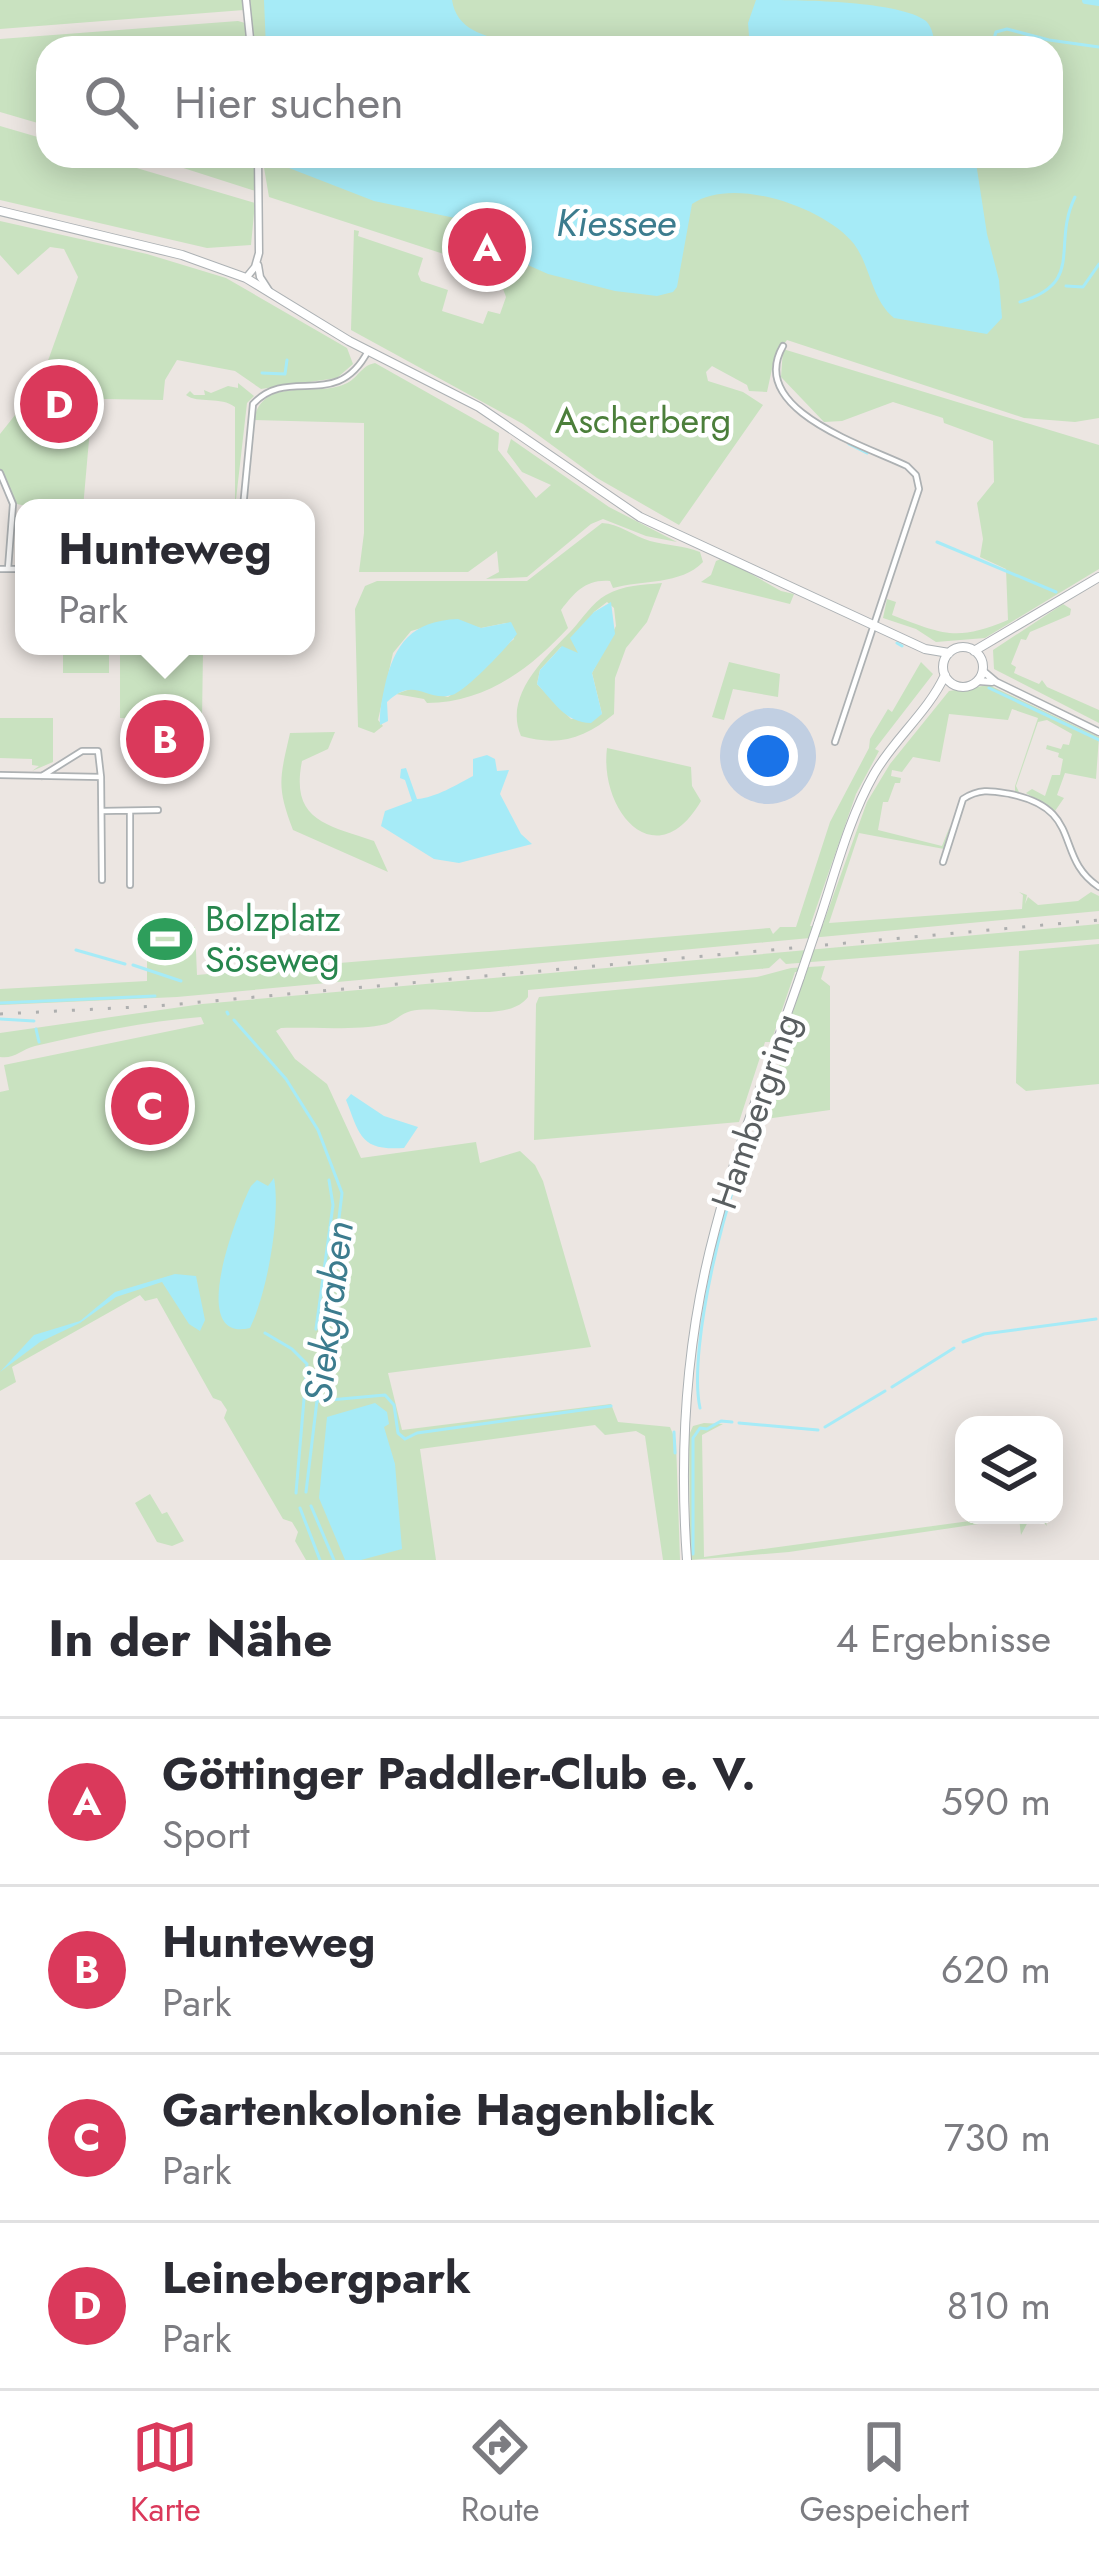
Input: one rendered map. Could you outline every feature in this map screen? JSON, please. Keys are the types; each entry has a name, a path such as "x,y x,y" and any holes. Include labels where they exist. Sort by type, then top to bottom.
{"main road":[{"path":"0,211 182,255 246,278 368,351 478,407 602,494 664,529 925,649 944,664"},
{"path":"974,651 1099,577"},
{"path":"982,659 996,641"},
{"path":"959,648 974,651 982,659 978,681 964,687 953,684 945,675 950,653 959,648"},
{"path":"925,649 950,653"},
{"name":"Hambergring","path":"687,1560 685,1420 699,1300 726,1191 863,795 945,675"},
{"name":"Hambergring","path":"935,694 953,684"}],"street":[{"path":"246,0 249,36"},
{"path":"258,168 260,277 272,293"},
{"path":"246,278 258,253"},
{"path":"783,346 775,367 783,394 822,429 908,466 918,481 918,495 835,742"},
{"path":"244,499 251,409 256,400 276,389 342,381 368,351"},
{"path":"0,473 14,504 4,569"},
{"path":"983,671 996,682 1099,732"},
{"path":"978,681 996,682"},
{"path":"42,776 90,749 101,756 102,880"},
{"path":"0,775 101,777"},
{"path":"943,862 963,800 974,792 992,791 1030,799 1050,811 1065,830 1078,868 1099,887"},
{"path":"102,811 158,810"},
{"path":"130,811 130,885"}],"green space":[{"path":"0,0 244,0 244,10 0,29"},
{"name":"Ascherberg","path":"250,0 1099,0 1099,418 1075,422 1024,418 787,340 775,355 767,392 749,391 747,385 712,366 706,372 708,381 743,392 763,405 679,525 597,478 523,424 351,330 354,230 359,231 358,236 423,258 421,281 448,290 442,311 483,324 488,311 500,314 506,297 505,274 269,197 264,168 1063,168 1063,36 253,36"},
{"path":"238,21 245,23 246,36 40,36"},
{"path":"36,36 36,122 0,112 0,39"},
{"path":"0,126 36,136 36,168 137,168 255,203 251,245 207,248 0,200"},
{"path":"183,168 256,168 258,191"},
{"path":"0,221 147,254 226,278 347,348 353,364 337,378 261,389 235,371 177,360 165,380 163,400 104,399 92,406 84,499 15,500 0,469 0,434 45,369 78,277 64,249 50,247 18,275 0,255"},
{"path":"783,349 1099,445 1099,569 985,638 936,642 883,618 887,599 896,602 892,615 949,633 975,631 1008,620 1006,569 980,557 983,539 977,503 994,482 993,441 893,402 842,421 824,422 781,377"},
{"path":"375,363 499,433 498,450 536,498 551,485 522,472 507,452 511,439 609,507 677,542 603,519 527,577 486,579 499,572 497,551 468,572 359,572 364,533 364,423 254,420 268,397 345,384"},
{"path":"238,383 254,396 247,403 235,499 235,407 186,395 238,388"},
{"path":"602,523 650,541 700,552 703,562 684,575 661,581 613,588 610,581 588,585 561,610 568,628 553,643 505,681 468,697 427,703 396,694 413,688 448,697 514,639 506,623 481,628 450,620 411,631 393,653 378,720 383,726 374,733 358,727 355,609 365,586 377,581 527,581"},
{"path":"723,558 794,594 790,604 701,582"},
{"path":"662,583 647,622 626,648 615,678 614,714 571,738 547,741 521,736 517,721 522,692 551,652 592,607 626,587","holes":["607,602 614,608 616,626 592,673 602,714 571,719 537,684 540,670 561,647 577,654 580,650 575,645 594,612"]},
{"path":"1063,604 1071,609 1070,615 1021,639 1011,664 1016,667 1014,673 1039,684 1042,680 1047,687 1099,710 1099,723 994,669 993,650"},
{"path":"63,655 109,655 109,673 63,673"},
{"path":"120,655 203,655 202,719 120,718"},
{"path":"729,662 780,674 778,697 733,689 724,720 712,717"},
{"path":"921,662 933,674 875,749 879,751 856,794 810,926 822,927 867,802 890,764 949,691 989,685 1099,737 1096,779 1065,773 1057,795 1064,798 1055,811 1026,793 1032,789 1045,796 1052,775 1060,775 1063,759 1046,749 1047,745 1061,749 1069,745 1072,734 1047,720 1038,722 1016,786 1019,792 1015,792 1015,786 1038,718 1012,709 1008,720 949,714 940,762 913,757 902,772 892,770 891,776 901,778 900,783 895,783 888,802 883,802 878,830 942,846 950,826 944,849 859,833 829,923 1022,909 1019,892 1027,895 1025,904 1028,897 1038,905 1078,901 1091,892 1099,896 1099,911 177,997 0,1005 0,989 147,981 147,927 195,927 197,975 770,928 773,934 780,927 796,927 830,822 870,739"},
{"path":"0,718 53,718 53,762 32,771 39,766 32,765 32,759 0,758"},
{"path":"137,730 193,730 193,755 137,754"},
{"path":"335,732 328,749 302,761 302,797 316,818 374,841 388,872 293,830 281,782 290,733"},
{"path":"607,748 691,767 692,786 701,801 684,823 666,834 649,835 634,827 612,794"},
{"path":"1099,924 1099,939 786,964 780,958 769,968 528,990 528,997 505,1010 424,1010 374,1026 276,1031 295,1059 327,1084 361,1158 476,1142 480,1163 520,1151 543,1181 591,1347 388,1373 402,1430 611,1404 618,1422 670,1427 676,1441 680,1560 663,1560 645,1436 636,1431 605,1435 595,1425 420,1449 436,1560 306,1560 295,1541 298,1532 292,1522 283,1519 224,1418 227,1410 213,1398 157,1298 145,1301 140,1295 12,1367 16,1382 0,1391 0,1092 9,1090 4,1065 204,1024 201,1017 138,1025 35,1046 5,1057 0,1057 0,1033 202,1004"},
{"path":"1099,944 1099,1084 1026,1091 1016,1083 1019,951"},
{"path":"825,966 821,979 830,986 830,1110 759,1120 806,973 795,972 771,1042 765,1042 739,1122 534,1140 539,997 757,977"},
{"path":"723,1424 702,1435 704,1557 955,1523 978,1524 789,1552 690,1560 689,1435 693,1426"},
{"path":"150,1494 184,1541 172,1546 157,1542 135,1503"}],"water":[{"path":"264,0 452,0 463,23 490,36 266,36"},
{"path":"756,0 845,3 912,14 926,21 933,36 749,36"},
{"name":"Kiessee","path":"289,168 977,168 1002,318 987,334 894,318 880,302 854,244 841,231 801,208 754,194 710,196 692,204 677,287 657,296 548,274 521,262 505,235 493,226 374,201"},
{"path":"611,602 615,634 592,673 602,714 591,723 582,722 561,710 537,684 540,670 562,646 578,653 570,638 594,612"},
{"path":"458,619 481,628 511,622 517,634 452,695 413,690 397,694 387,702 388,721 380,725 385,685 400,646 429,624"},
{"path":"487,755 495,759 497,771 509,770 500,794 521,834 532,844 459,863 434,859 381,826 385,811 412,801 400,778 401,769 406,768 417,799 424,798 473,776 473,759"},
{"path":"351,1094 384,1116 418,1127 404,1148 378,1147 364,1138 346,1100"},
{"path":"274,1178 274,1233 262,1295 250,1328 231,1327 221,1315 219,1296 228,1245 251,1186 257,1180 268,1186"},
{"path":"175,1274 196,1276 205,1320 200,1331 189,1324 162,1282 116,1297 80,1323 40,1342 0,1372 34,1335 80,1321 115,1292"},
{"path":"375,1403 387,1412 389,1424 384,1427 395,1464 402,1549 345,1560 319,1498 327,1417"}],"waterway":[{"path":"1086,0 1099,2"},
{"path":"995,36 1007,29 1034,36"},
{"path":"1063,42 1099,47"},
{"path":"1020,302 1040,294 1060,273 1075,197"},
{"path":"1066,286 1083,287 1099,264"},
{"path":"262,373 285,374 287,360"},
{"path":"849,444 867,453"},
{"path":"937,542 1056,592"},
{"path":"897,643 902,646"},
{"path":"989,688 1099,740"},
{"path":"76,950 125,964"},
{"path":"133,965 181,981"},
{"path":"0,1003 155,996"},
{"path":"0,1019 34,1021"},
{"name":"Siekgraben","path":"234,1020 286,1079 318,1130 342,1193 306,1492"},
{"path":"36,1029 39,1042"},
{"path":"700,1408 699,1346 713,1264 735,1184 759,1126"},
{"path":"316,1329 333,1205 329,1180"},
{"path":"963,1342 984,1334 1096,1319"},
{"path":"265,1333 307,1364 296,1493"},
{"path":"892,1387 954,1348"},
{"path":"825,1427 885,1391"},
{"path":"319,1401 385,1395 394,1405 398,1433 405,1439 417,1433 611,1406"},
{"path":"693,1554 693,1438 700,1428 732,1422"},
{"path":"739,1423 818,1430"},
{"path":"674,1432 675,1453"},
{"name":"Siekgraben","path":"311,1506 334,1560"},
{"path":"300,1508 320,1560"}],"railway":[{"path":"0,1014 157,1006 1099,920"}],"place":[{"name":"Göttinger Paddler-Club e. V.","path":"487,247"},
{"name":"Leinebergpark","path":"59,404"},
{"name":"Hunteweg","path":"165,739"},
{"name":"Bolzplatz Söseweg","path":"165,939"},
{"name":"Gartenkolonie Hagenblick","path":"150,1106"}]}
